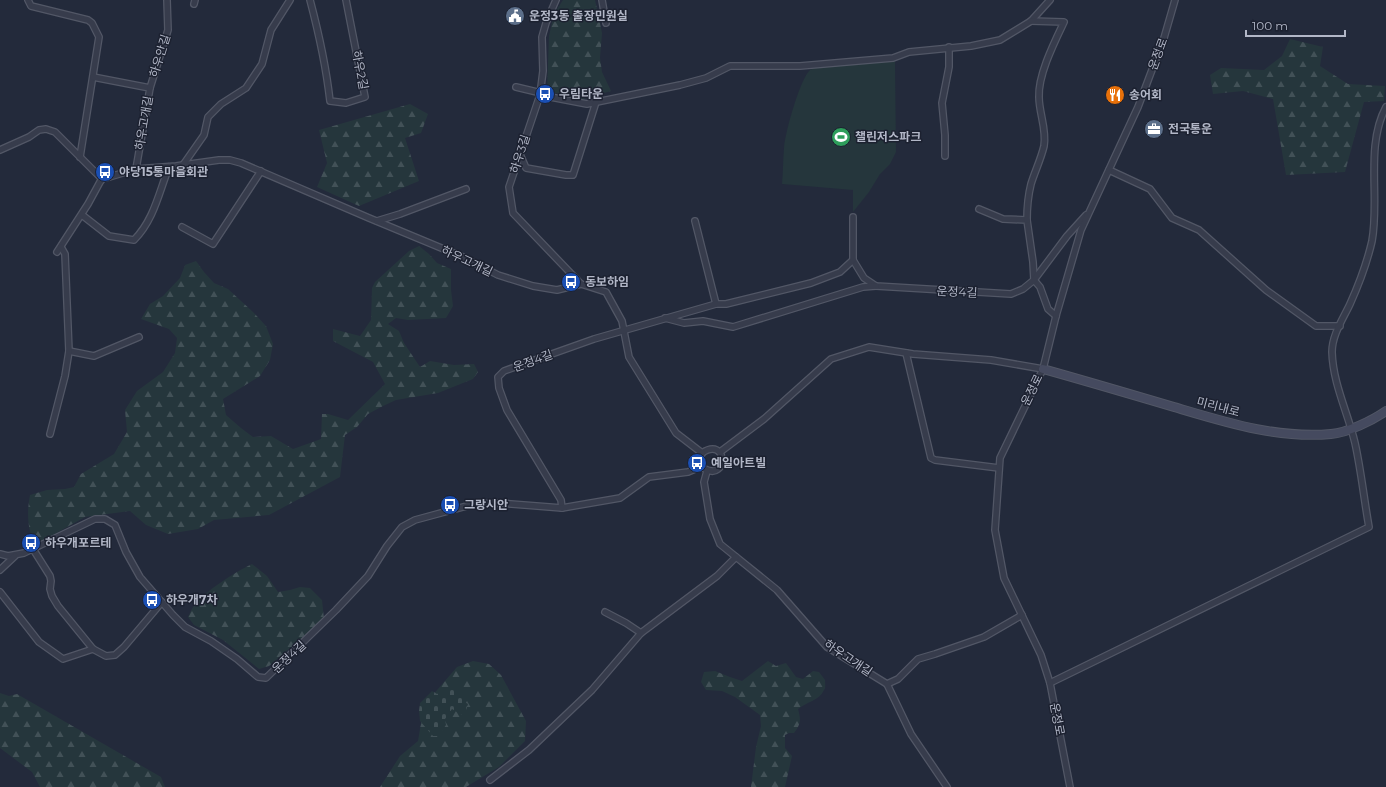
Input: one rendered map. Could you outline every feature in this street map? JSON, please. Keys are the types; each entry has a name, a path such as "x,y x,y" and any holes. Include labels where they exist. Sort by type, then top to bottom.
{"street":[{"path":"28,0 31,6 88,20 92,23 99,38 80,157"},
{"name":"하우안길","path":"150,88 168,30 167,0"},
{"path":"183,165 204,136 208,117 221,104 246,88 262,64 271,30 290,0"},
{"name":"하우2길","path":"310,0 319,32 326,66 330,101 346,103 365,97 346,0"},
{"name":"하우3길","path":"556,0 546,23 542,37 543,71 540,95 509,187 513,213 581,284"},
{"path":"516,87 537,92 540,95 587,104 699,80 730,66 800,66 893,58 909,52 971,46 1000,40 1031,21 1050,0"},
{"name":"운정로","path":"1070,787 1050,683 1041,655 1004,578 995,530 1000,458 1043,369 1056,316 1081,230 1138,108 1164,38 1175,0"},
{"path":"601,1 606,23"},
{"path":"1031,21 1064,22 1039,84 1039,99 1044,145 1031,184 1028,200 1027,220 1034,280 1040,287 1048,309 1056,316"},
{"path":"945,156 942,103 949,67 949,48"},
{"name":"하우고개길","path":"93,77 150,88 136,169"},
{"path":"520,154 526,168 573,175 596,102"},
{"path":"1050,683 1369,527 1355,444 1338,386 1332,350 1334,340 1362,277 1372,242 1375,200 1374,146 1376,134 1386,107"},
{"path":"0,150 29,138 39,130 46,129 55,132 97,175 103,178 82,215 59,250 65,254 70,351 50,434"},
{"name":"하우고개길","path":"103,178 136,169 230,160 261,171 377,222 463,257 498,275 533,286 557,290 581,284"},
{"path":"82,215 109,236 134,240 142,231 158,202 162,185 169,167"},
{"path":"1108,170 1150,189 1172,218 1199,230 1266,290 1316,326 1340,326"},
{"path":"182,226 213,244 261,171"},
{"path":"377,222 466,189"},
{"path":"979,209 1003,219 1027,220"},
{"name":"운정4길","path":"665,318 684,323 703,321 734,327 863,287 876,286 1011,294 1023,289 1034,280 1067,236 1090,210"},
{"path":"853,218 853,260 864,278 876,286"},
{"path":"695,221 716,304"},
{"name":"운정4길","path":"562,508 561,500 507,410 499,388 498,378 504,371 624,329 716,304 726,304 811,283 840,272 853,260"},
{"path":"581,284 606,292 622,321 629,357 676,433 702,453"},
{"path":"70,351 94,356 139,337"},
{"path":"720,452 764,418 831,359 869,347 906,353 991,360 1043,369"},
{"path":"906,353 931,458 935,460 1000,468"},
{"name":"미리내로","path":"1043,369 1230,423 1268,432 1305,435 1332,434 1350,429 1386,411"},
{"path":"708,449 714,449 720,452 723,458 719,469 708,471 702,466 700,457 702,453 708,449"},
{"name":"운정4길","path":"0,570 15,556 96,519 105,519 115,525 126,552 140,577 185,627 211,641 237,659 258,678 266,678 363,582 402,527 415,520 474,504 500,503 562,508 620,498 649,477 688,472 702,466"},
{"name":"하우고개길","path":"708,471 704,482 710,519 720,544 777,590 827,647 887,684"},
{"path":"33,549 50,576 50,589 58,606 93,649 106,656 115,655 124,647 162,602"},
{"path":"0,554 15,556"},
{"path":"490,780 529,750 592,690 641,633 717,576 736,557"},
{"path":"0,592 39,642 63,659 93,649"},
{"path":"604,612 626,623 641,633"},
{"path":"944,787 912,734 887,684 898,679 918,659 984,637 1022,615"}],"green space":[{"path":"563,0 595,0 602,33 600,58 602,72 611,91 583,99 547,91 549,36 554,14"},
{"path":"1290,39 1323,47 1320,66 1348,84 1385,86 1384,101 1364,102 1345,172 1286,175 1273,99 1243,91 1213,94 1210,75 1221,68 1264,70 1282,56"},
{"name":"챌린저스파크","path":"895,61 896,152 890,164 880,174 869,192 853,212 853,190 782,184 784,148 787,131 802,84 810,70 837,64"},
{"path":"410,104 428,114 421,133 405,138 419,181 359,206 317,187 327,163 319,130"},
{"path":"419,246 437,263 451,269 453,306 446,318 408,320 396,318 388,324 399,331 404,343 420,367 430,361 454,365 474,364 478,372 473,379 438,393 396,400 368,414 357,427 345,435 340,477 269,515 214,520 198,529 168,534 146,525 130,511 85,517 42,541 33,541 28,518 30,495 47,490 74,487 81,474 114,454 127,432 125,410 137,391 163,372 175,353 177,338 169,329 141,319 150,304 163,296 180,278 185,265 196,261 214,283 228,289 266,326 273,344 270,360 260,376 223,399 226,415 253,437 271,436 293,449 321,439 322,414 328,414 348,420 385,384 373,362 333,341 333,329 360,336 371,320 372,288 375,282 409,251"},
{"path":"252,564 267,576 278,592 300,587 310,588 322,600 324,619 269,666 259,669 223,640 194,625 188,617 193,607 199,600 213,588"},
{"path":"473,661 489,664 501,675 526,721 525,741 499,767 466,787 380,787 400,756 418,741 425,704 457,667"},
{"path":"768,661 776,666 786,663 796,677 803,679 813,671 819,672 825,680 825,689 819,697 798,709 800,719 798,727 794,733 785,735 785,748 792,756 785,787 751,787 756,747 761,726 760,715 735,697 722,691 706,690 701,682 704,672 715,671 742,681"},
{"path":"453,687 458,688 463,701 468,704 464,716 452,709 445,719 446,725 438,736 433,736 420,721 420,703 432,691 437,694"},
{"path":"0,693 9,696 17,694 161,777 165,787 40,787 32,772 0,748"}],"place":[{"name":"운정3동 출장민원실","path":"515,16"},
{"name":"우림타운","path":"545,94"},
{"name":"송어회","path":"1115,95"},
{"name":"전국통운","path":"1154,129"},
{"name":"챌린저스파크","path":"841,137"},
{"name":"야당15통마을회관","path":"105,172"},
{"name":"동보하임","path":"571,282"},
{"name":"예일아트빌","path":"697,463"},
{"name":"그랑시안","path":"450,505"},
{"name":"하우개포르테","path":"31,543"},
{"name":"하우개7차","path":"152,600"}]}
